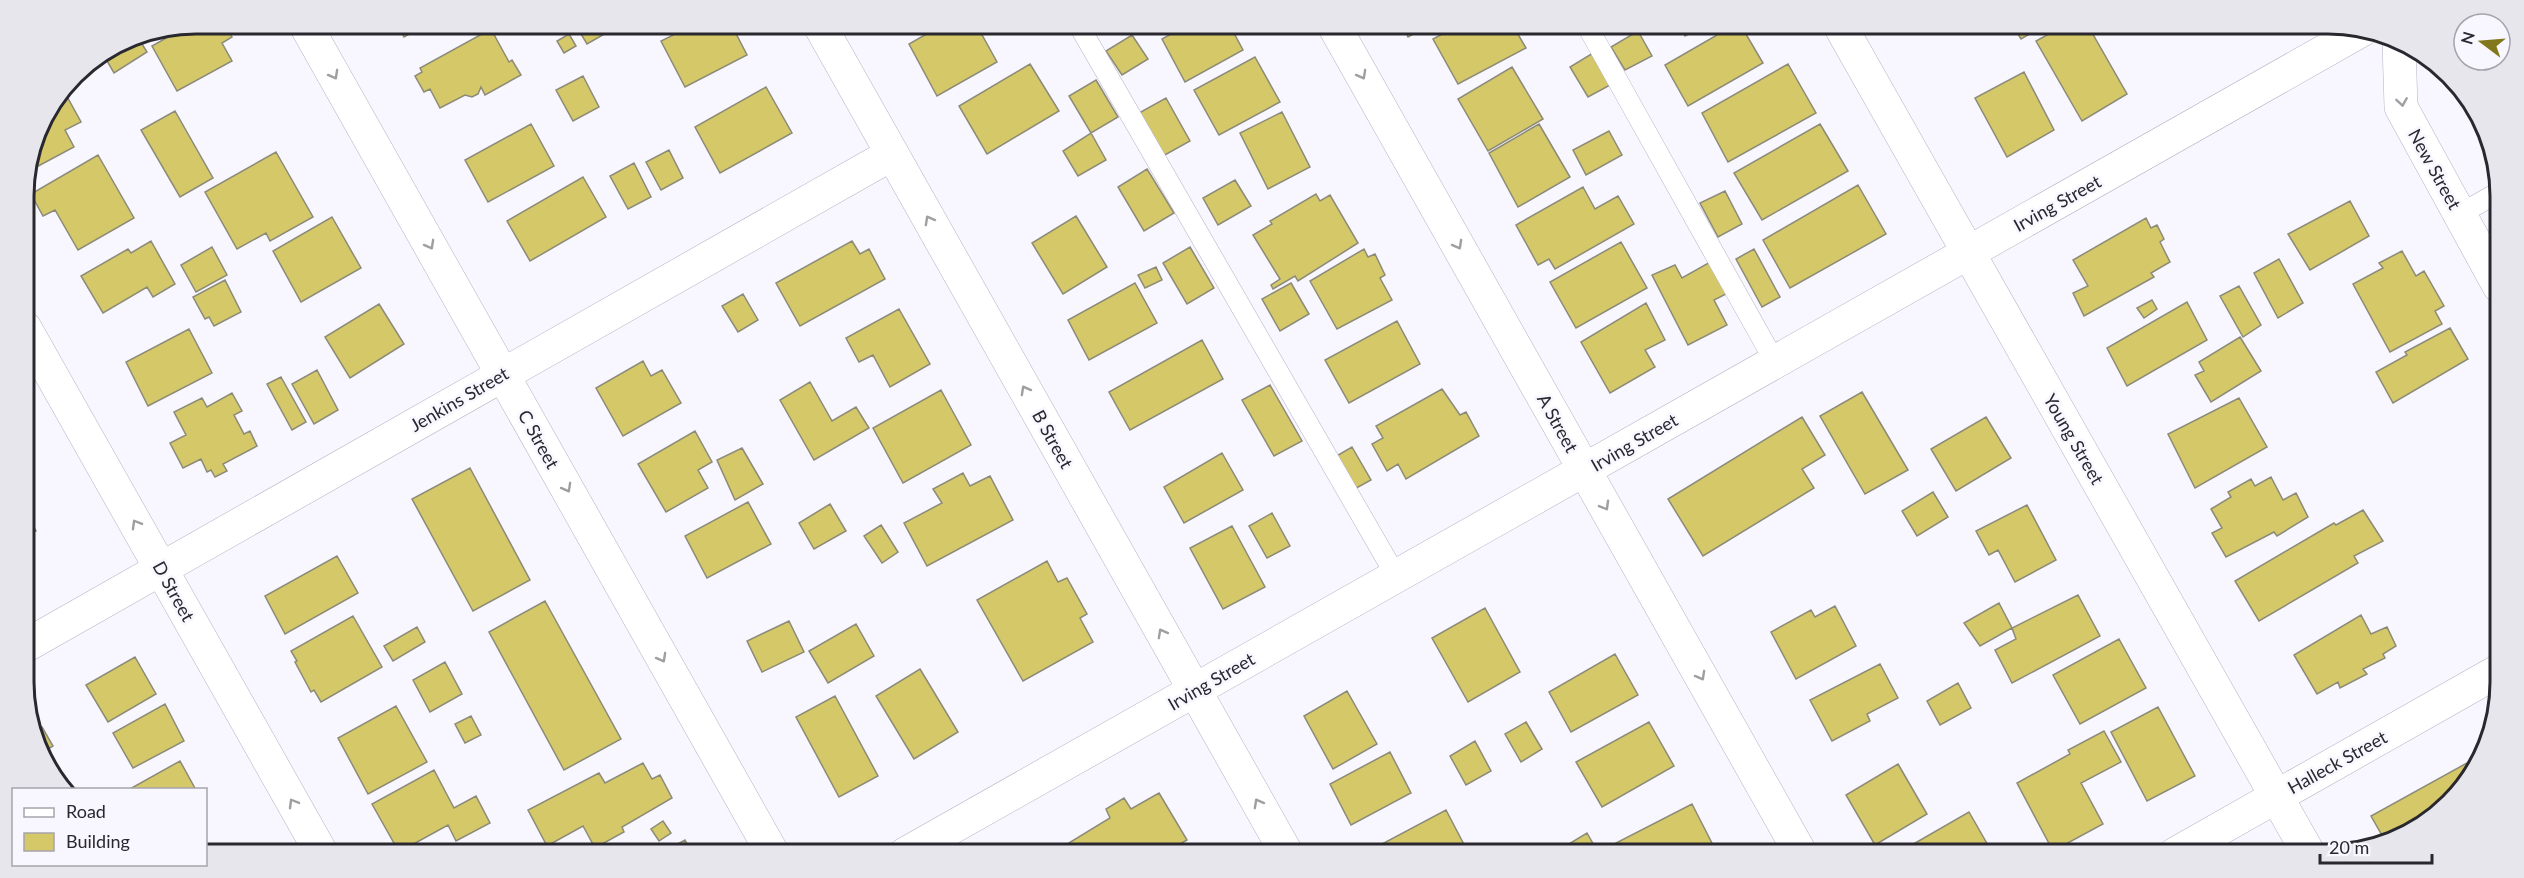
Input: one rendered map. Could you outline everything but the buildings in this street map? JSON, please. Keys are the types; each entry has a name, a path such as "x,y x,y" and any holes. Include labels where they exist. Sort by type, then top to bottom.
{"street":[{"name":"A Street","path":"1339,34 1795,843"},
{"name":"Young Street","path":"1845,34 2303,843"},
{"name":"C Street","path":"311,35 767,844"},
{"name":"B Street","path":"825,35 1281,843"},
{"name":"Irving Street","path":"923,844 2351,36"},
{"name":"New Street","path":"2399,51 2401,107 2490,269"},
{"name":"Jenkins Street","path":"35,640 892,154"},
{"name":"D Street","path":"35,346 316,844"},
{"name":"Halleck Street","path":"2194,843 2490,676"}],"lane":[{"path":"1592,34 1775,362"},
{"path":"1084,35 1396,576"},
{"path":"2460,214 2490,197"}]}
